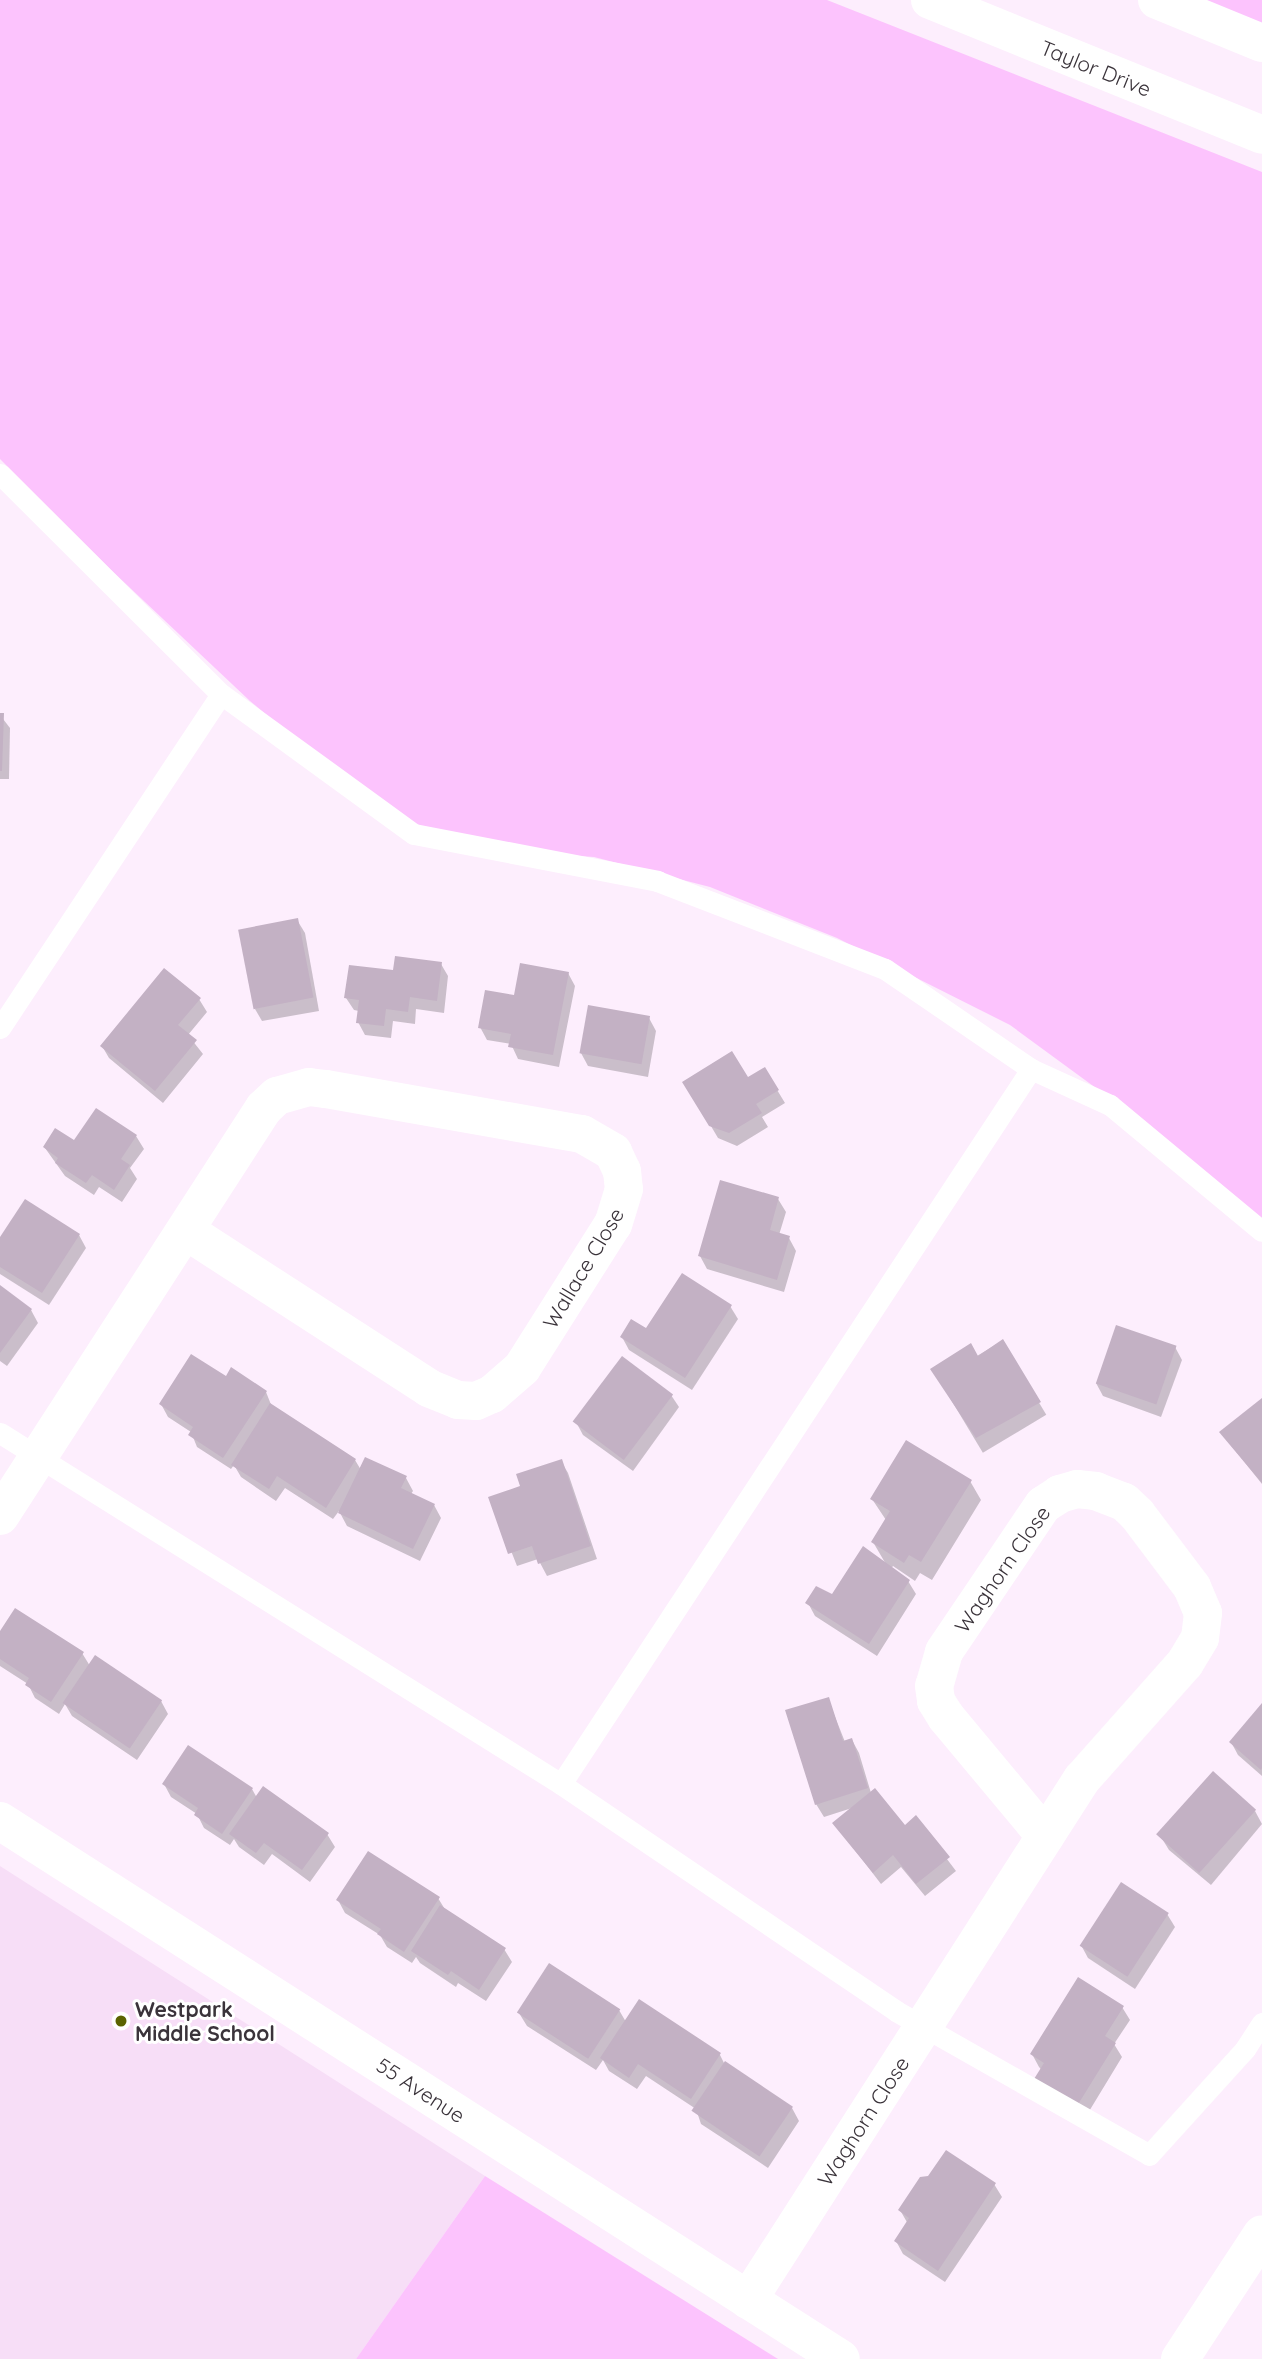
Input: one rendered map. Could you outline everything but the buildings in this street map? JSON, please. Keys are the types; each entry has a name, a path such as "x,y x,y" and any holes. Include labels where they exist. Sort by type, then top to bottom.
{"street":[{"name":"Taylor Drive","path":"930,0 1262,135"},
{"path":"1157,0 1262,43"},
{"name":"Wallace Close","path":"0,1516 264,1108 277,1096 309,1087 582,1134 613,1152 622,1171 624,1189 614,1224 522,1368 500,1389 476,1401 458,1400 429,1388 186,1231"},
{"name":"Waghorn Close","path":"748,2300 1090,1768 1185,1663 1200,1638 1203,1625 1200,1601 1192,1587 1138,1514 1124,1502 1096,1491 1077,1489 1060,1494 1043,1505 944,1652 934,1686 936,1701 946,1717 1045,1836"},
{"name":"55 Avenue","path":"0,1821 841,2359"},
{"path":"1180,2359 1262,2234"}],"lane":[{"path":"0,474 221,694 414,834 657,881 884,968 1031,1069 1110,1105 1262,1231"},
{"path":"0,1028 221,694"},
{"path":"561,1784 1031,1069"},
{"path":"0,1433 561,1784 923,2028 1149,2155 1245,2049 1262,2023"}],"shaded area":[{"path":"0,0 827,0 1262,172 1262,1230 1126,1110 1010,1025 837,938 710,887 594,857 491,850 428,834 320,760 250,701 110,569 0,459"},
{"path":"1186,0 1262,0 1262,30"},
{"name":"Westpark Middle School","path":"0,1866 485,2176 356,2359 0,2359"},
{"path":"485,2176 778,2359 356,2359"}],"place":[{"name":"Westpark Middle School","path":"121,2021"}]}
